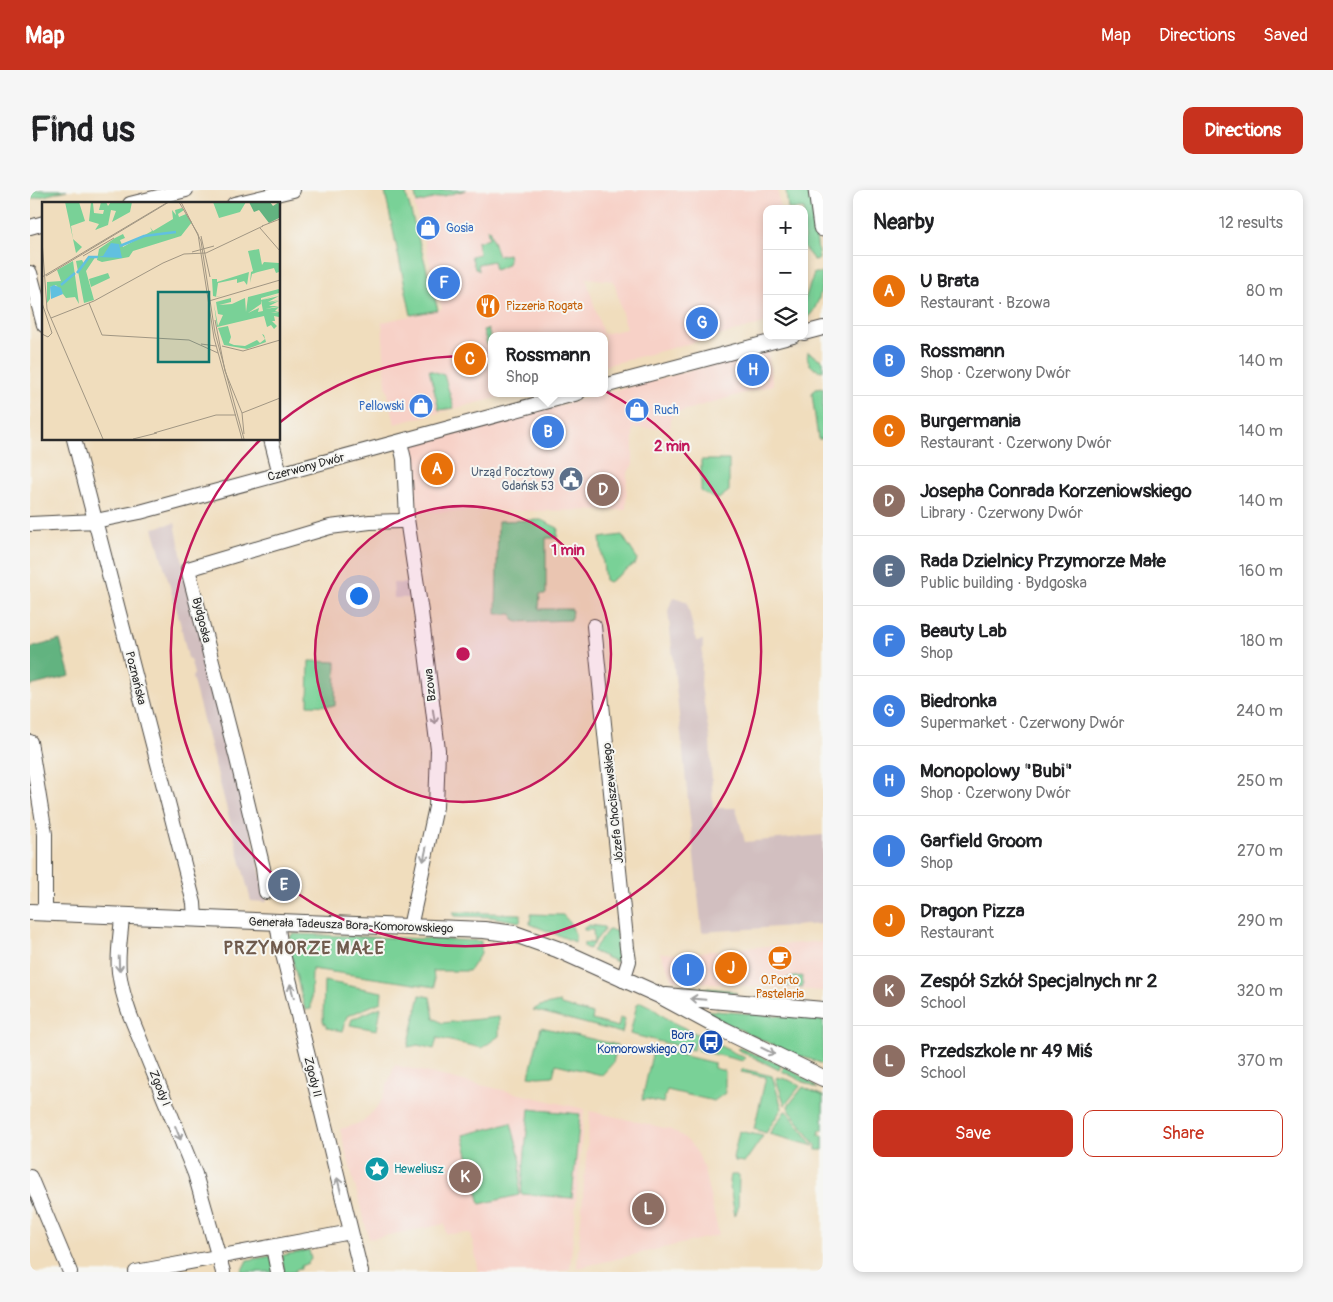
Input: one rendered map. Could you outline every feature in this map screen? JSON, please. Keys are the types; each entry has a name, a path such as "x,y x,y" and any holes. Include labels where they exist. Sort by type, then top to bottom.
{"main road":[{"path":"818,190 823,227"}],"street":[{"path":"138,202 186,190"},
{"path":"242,202 293,190"},
{"path":"30,273 42,318"},
{"path":"808,332 823,328"},
{"path":"608,385 778,340"},
{"name":"Czerwony Dwór","path":"30,524 95,521 140,512 563,397"},
{"name":"Poznańska","path":"74,440 192,893 195,918"},
{"path":"271,440 280,474"},
{"name":"Bzowa","path":"400,442 404,459 408,518 438,750 436,806 410,927"},
{"name":"Bydgoska","path":"266,892 263,868 239,768 188,569 330,527 370,522 400,521 408,518"},
{"name":"Józefa Chociszewskiego","path":"594,626 628,948 628,969 623,980"},
{"path":"30,742 46,834 37,912"},
{"name":"Generała Tadeusza Bora-Komorowskiego","path":"37,912 484,930 515,934 557,948 659,995 724,1030 823,1078"},
{"name":"Zgody I","path":"122,916 119,950 122,992 195,1174 220,1256 223,1272"},
{"name":"Zgody II","path":"277,922 280,942 361,1272"},
{"name":"Generała Tadeusza Bora-Komorowskiego","path":"659,995 823,1010"},
{"path":"30,1177 70,1272"},
{"path":"136,1272 350,1232"},
{"path":"273,1247 278,1272"}],"shaded area":[{"path":"466,190 778,190 780,205 763,205 763,324 608,365 608,333 626,329 614,281 586,278 602,332 488,332 488,397 500,397 395,424 386,385 382,322 442,309 414,204"},
{"path":"767,350 773,385 672,414 670,428 633,428 633,464 627,474 626,510 414,512 410,445 590,397 608,397 608,392"},
{"path":"175,523 184,569 242,792 267,902 251,901 192,677 194,674 191,662 188,658 179,618 153,528"},
{"path":"393,583 408,583 409,598 394,598"},
{"path":"675,597 687,602 696,641 703,640 701,686 710,740 713,808 736,808 745,842 823,835 823,924 702,932 668,611"},
{"path":"823,941 823,991 673,980 660,953 678,954"},
{"path":"395,1065 584,1109 570,1269 557,1272 479,1272 471,1233 446,1234 445,1224 369,1239 340,1129 363,1122 380,1104"},
{"path":"590,1111 669,1129 681,1135 691,1144 703,1166 719,1235 577,1268"}],"green space":[{"path":"30,190 67,190 32,199"},
{"path":"405,190 438,310 411,315 385,192"},
{"path":"414,190 466,190 417,203"},
{"path":"786,190 810,190 819,259 814,260 808,253 808,205 788,205"},
{"path":"487,229 489,229 498,256 508,254 509,261 507,265 495,270 493,261 478,264 479,271 475,268 471,256 479,254 477,242 489,238"},
{"path":"814,273 822,273 819,299 808,317 808,295"},
{"path":"488,329 488,347 483,330"},
{"path":"808,352 823,361 823,371 816,369 809,363"},
{"path":"429,370 444,375 454,408 439,410"},
{"path":"823,388 823,439 818,439 812,394 815,389"},
{"path":"701,460 729,460 729,491 717,500 701,491"},
{"path":"541,520 558,528 557,538 546,538 546,594 540,594 539,609 572,609 571,620 517,622 513,620 512,614 496,614 498,521"},
{"path":"622,535 637,558 636,563 609,582 605,580 600,538"},
{"path":"60,640 70,676 30,686 30,648"},
{"path":"309,661 336,662 335,706 308,705"},
{"path":"453,912 521,914 520,922 491,917 455,916"},
{"path":"531,914 563,915 572,927 575,934 575,942 530,924"},
{"path":"589,925 604,927 604,930 594,943 593,930 584,930"},
{"path":"608,930 616,931 619,957 617,962 592,951"},
{"path":"292,934 481,941 481,953 469,971 433,971 435,987 312,969 311,1009 305,1010 288,942"},
{"path":"584,943 594,943 589,949 584,947"},
{"path":"802,976 803,987 787,986 787,978"},
{"path":"324,981 382,992 381,1002 347,1016 342,1031 327,1028 323,1021"},
{"path":"651,983 729,990 737,993 694,993"},
{"path":"420,995 430,997 434,1018 442,1023 499,1017 499,1036 482,1048 437,1038 434,1049 418,1045 408,1047"},
{"path":"560,1002 561,1005 593,1014 592,1020 618,1027 620,1018 625,1019 622,1033 533,1010 540,1006"},
{"path":"641,1002 670,1021 699,1035 693,1050 630,1034 637,1004"},
{"path":"381,1007 377,1030 350,1025 352,1019"},
{"path":"702,1010 823,1019 823,1064 784,1050 702,1012"},
{"path":"541,1027 617,1045 613,1063 602,1075 556,1064 553,1076 529,1076"},
{"path":"701,1040 713,1045 714,1043 745,1058 743,1061 697,1050"},
{"path":"740,1048 781,1065 779,1070 737,1049"},
{"path":"653,1050 661,1050 714,1063 714,1068 725,1071 725,1093 714,1101 667,1090 663,1103 646,1099 642,1100"},
{"path":"784,1066 811,1082 818,1089 782,1071"},
{"path":"743,1069 772,1076 782,1108 766,1133 754,1129 766,1077 741,1072"},
{"path":"777,1077 789,1080 800,1086 785,1105 776,1079"},
{"path":"803,1087 823,1096 823,1130 820,1130 819,1135 823,1136 823,1150 816,1150 816,1145 788,1106"},
{"path":"529,1109 580,1114 572,1198 521,1194"},
{"path":"785,1111 788,1112 814,1146 769,1134"},
{"path":"511,1123 521,1161 519,1195 480,1204 463,1135"},
{"path":"739,1131 763,1136 745,1162 735,1161 733,1158"},
{"path":"730,1175 739,1175 738,1208 735,1216 729,1181"},
{"path":"309,1250 311,1259 308,1263 301,1266 301,1269 295,1270 295,1272 284,1272 282,1256"},
{"path":"271,1256 275,1272 241,1272 247,1260"}],"place":[{"name":"Gosia","path":"428,228"},
{"name":"Beauty Lab","path":"444,283"},
{"name":"Pizzeria Rogata","path":"488,306"},
{"name":"Biedronka","path":"702,323"},
{"name":"Burgermania","path":"470,359"},
{"name":"Monopolowy \"Bubi\"","path":"753,370"},
{"name":"Pellowski","path":"421,406"},
{"name":"Ruch","path":"637,410"},
{"name":"Rossmann","path":"548,432"},
{"name":"U Brata","path":"437,469"},
{"name":"Urząd Pocztowy Gdańsk 53","path":"571,479"},
{"name":"Josepha Conrada Korzeniowskiego","path":"603,490"},
{"name":"Rada Dzielnicy Przymorze Małe","path":"284,885"},
{"name":"O.Porto Pastelaria","path":"780,958"},
{"name":"Dragon Pizza","path":"731,968"},
{"name":"Garfield Groom","path":"688,970"},
{"name":"Bora Komorowskiego 07","path":"711,1042"},
{"name":"Heweliusz","path":"377,1169"},
{"name":"Zespół Szkół Specjalnych nr 2","path":"465,1177"},
{"name":"Przedszkole nr 49 Miś","path":"648,1209"}],"district":[{"name":"PRZYMORZE MAŁE","path":"304,948"}]}
